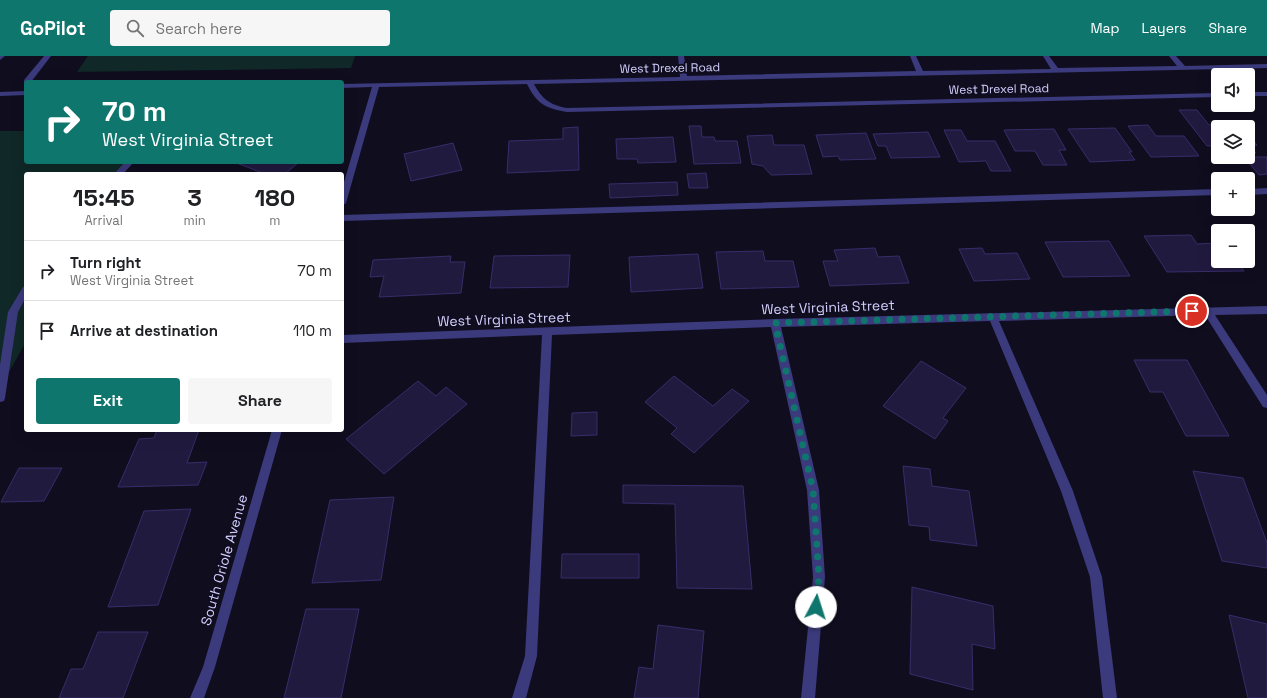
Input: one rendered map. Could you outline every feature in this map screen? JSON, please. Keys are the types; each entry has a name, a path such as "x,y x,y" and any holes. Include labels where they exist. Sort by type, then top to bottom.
{"street":[{"path":"28,80 48,56"},
{"path":"681,56 684,78"},
{"path":"913,56 921,74"},
{"path":"1046,56 1056,71"},
{"path":"1172,56 1183,68"},
{"name":"West Drexel Road","path":"344,86 1267,66"},
{"name":"West Drexel Road","path":"530,82 537,98 547,106 568,110 1211,95"},
{"path":"18,93 24,85"},
{"path":"344,196 376,85"},
{"path":"0,94 24,93"},
{"path":"1255,94 1267,94"},
{"path":"120,172 128,164"},
{"path":"1255,192 1267,191"},
{"path":"344,218 1211,192"},
{"path":"0,398 13,312 24,293"},
{"name":"West Virginia Street","path":"344,340 775,323 1267,310"},
{"path":"1207,311 1267,404"},
{"path":"993,317 1067,491 1096,577 1110,698"},
{"path":"775,323 813,490 819,577 808,698"},
{"path":"519,698 531,656 547,332"},
{"name":"South Oriole Avenue","path":"197,698 209,667 276,432"}],"green space":[{"path":"88,56 355,56 351,68 77,72"},
{"path":"0,131 24,131 24,164 126,164 122,172 24,172 24,346 0,388"}],"building":[{"path":"1179,110 1197,110 1209,125 1211,125 1211,146 1207,146"},
{"path":"1148,125 1156,136 1184,136 1199,156 1151,157 1128,126"},
{"path":"689,126 701,126 702,137 714,137 715,141 737,141 741,163 694,164"},
{"path":"578,127 579,170 507,173 509,141 563,139 563,128"},
{"path":"1115,128 1132,152 1129,152 1135,160 1090,162 1068,129"},
{"path":"1054,129 1066,150 1059,150 1067,165 1043,165 1035,151 1015,151 1004,130"},
{"path":"944,130 961,130 967,141 995,141 1011,171 991,171 986,161 959,162"},
{"path":"928,132 940,157 891,158 886,146 878,146 873,134"},
{"path":"866,133 876,159 840,160 838,156 823,157 816,135"},
{"path":"772,135 774,145 804,145 812,174 771,175 763,166 752,164 747,136"},
{"path":"673,137 676,162 638,163 637,159 617,159 616,139"},
{"path":"453,143 462,170 411,181 404,154"},
{"path":"1255,157 1267,157 1267,174 1259,175 1250,164 1255,164"},
{"path":"239,164 297,164 287,172 260,172"},
{"path":"706,173 708,188 689,188 687,174"},
{"path":"677,182 678,195 610,198 609,184"},
{"path":"1191,235 1197,244 1211,243 1211,268 1242,268 1244,271 1167,272 1144,236"},
{"path":"1109,241 1130,276 1063,277 1045,242"},
{"path":"875,248 878,257 899,256 909,283 830,286 823,261 838,261 834,250"},
{"path":"982,248 985,254 1017,253 1030,279 974,281 959,249"},
{"path":"763,251 765,261 793,261 799,287 721,289 716,252"},
{"path":"698,254 703,288 631,292 629,257"},
{"path":"570,255 568,287 490,288 494,256"},
{"path":"451,256 450,262 465,262 461,293 379,297 384,276 370,277 373,260"},
{"path":"1134,360 1187,360 1229,436 1186,436 1163,392 1150,392"},
{"path":"921,361 966,388 943,418 948,421 935,439 883,406"},
{"path":"674,376 713,406 732,389 749,401 694,453 671,434 677,428 645,402"},
{"path":"418,381 436,396 446,387 467,404 384,474 346,439"},
{"path":"597,412 597,435 571,436 572,413"},
{"path":"156,432 198,432 187,463 207,462 198,485 118,487 139,439 154,438"},
{"path":"903,466 930,469 932,486 969,491 977,546 930,540 929,527 909,525"},
{"path":"19,468 62,468 44,501 1,502"},
{"path":"1193,471 1243,478 1267,543 1267,568 1222,561"},
{"path":"623,485 743,486 752,589 677,588 675,504 623,503"},
{"path":"394,497 381,580 312,583 330,500"},
{"path":"191,509 158,605 108,607 144,511"},
{"path":"562,554 639,554 639,578 561,578"},
{"path":"912,587 993,606 995,649 972,644 973,690 910,674"},
{"path":"306,609 359,609 341,698 284,698"},
{"path":"1229,615 1267,624 1267,698 1248,698"},
{"path":"658,625 704,631 698,698 634,698 639,667 653,669"},
{"path":"98,632 148,632 123,698 59,698 71,669 83,669"}],"route":[{"path":"816,607 819,577 813,490 775,323 1192,311"}]}
